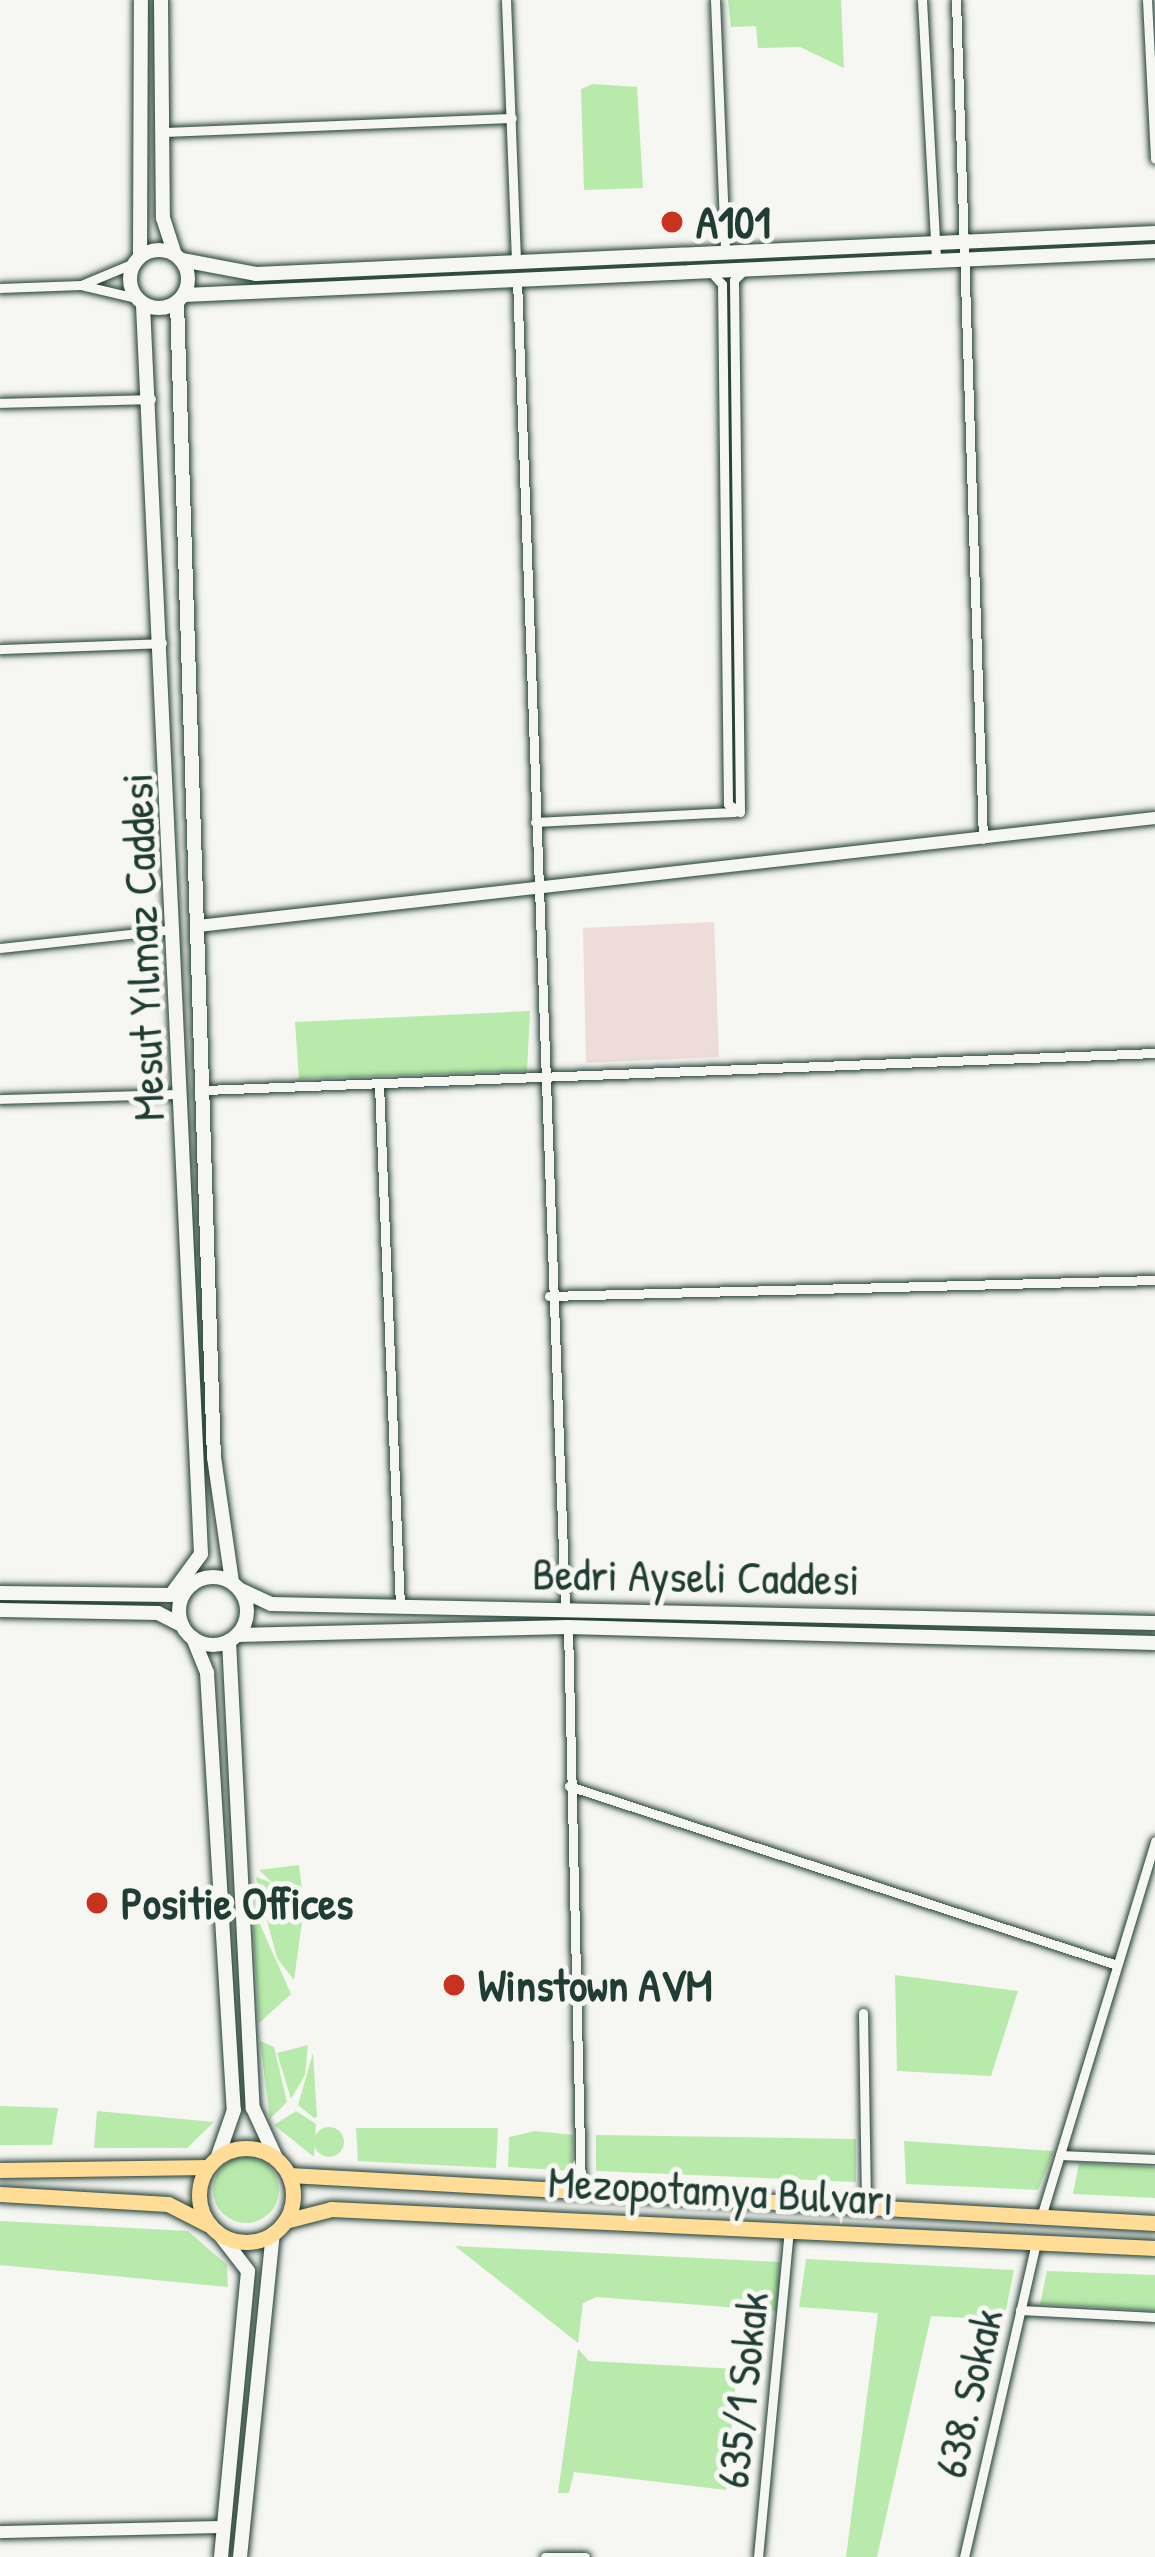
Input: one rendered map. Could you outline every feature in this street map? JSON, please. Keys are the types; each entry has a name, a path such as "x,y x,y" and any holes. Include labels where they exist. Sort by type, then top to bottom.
{"main road":[{"path":"141,0 137,259 178,257 256,274 742,272 1155,251"},
{"path":"161,0 163,132 178,257"},
{"path":"139,301 725,254 1155,233"},
{"name":"Mesut Yılmaz Caddesi","path":"178,257 214,1457 235,1585 247,1607 233,1638"},
{"name":"Mesut Yılmaz Caddesi","path":"137,259 154,399 179,928 201,1540 188,1586 188,1631"},
{"path":"0,1593 151,1598 188,1586 235,1585"},
{"name":"Bedri Ayseli Caddesi","path":"235,1585 271,1604 1155,1623"},
{"path":"0,1610 158,1613 188,1631 207,1673 234,2110 198,2197 215,2230 248,2271 221,2557"},
{"name":"Bedri Ayseli Caddesi","path":"188,1631 233,1638 568,1627 1155,1643"},
{"path":"233,1638 253,2108 289,2175 285,2221 272,2234 240,2557"},
{"path":"0,2170 212,2161 248,2147 276,2158"},
{"name":"Mezopotamya Bulvarı","path":"289,2175 580,2195 1155,2223"},
{"path":"0,2194 168,2204 215,2230 272,2234"},
{"name":"Mezopotamya Bulvarı","path":"285,2221 331,2209 1155,2248"}],"street":[{"path":"506,0 549,1296 565,1609"},
{"path":"715,0 725,254"},
{"path":"922,0 936,260"},
{"path":"956,0 982,839"},
{"path":"1147,0 1155,159"},
{"path":"163,132 512,118"},
{"path":"81,285 137,259"},
{"path":"712,272 722,284 735,812"},
{"path":"535,822 744,810 734,280 742,272"},
{"path":"0,288 81,285 139,301"},
{"path":"0,403 154,399"},
{"path":"0,650 164,643"},
{"path":"198,926 536,893 1155,818"},
{"path":"0,948 179,928"},
{"path":"205,1090 1155,1053"},
{"path":"379,1084 400,1606"},
{"path":"0,1100 184,1094"},
{"path":"549,1296 1155,1280"},
{"path":"568,1627 580,2195"},
{"path":"569,1786 1117,1965"},
{"path":"1041,2217 1155,1841"},
{"path":"862,2013 866,2209"},
{"path":"1060,2155 1155,2159"},
{"name":"635/1 Sokak","path":"758,2557 789,2229"},
{"name":"638. Sokak","path":"964,2557 1036,2243"},
{"path":"1020,2310 1155,2317"},
{"path":"0,2532 224,2527"},
{"path":"545,2557 585,2557"}],"shaded area":[{"path":"714,922 719,1057 586,1063 583,928"}],"green space":[{"path":"728,0 841,0 844,68 800,47 758,48 756,26 731,27"},
{"path":"593,84 637,87 643,188 584,190 581,89"},
{"path":"530,1011 527,1071 299,1079 295,1022"},
{"path":"299,1865 304,1907 301,1910 259,1870"},
{"path":"256,1877 277,1885 295,1911 262,1914"},
{"path":"267,1920 302,1922 294,1980 277,1958"},
{"path":"259,1922 291,1994 259,2023 253,1925"},
{"path":"895,1975 1018,1991 991,2076 897,2071"},
{"path":"260,2041 274,2047 287,2102 270,2119"},
{"path":"308,2045 305,2075 291,2099 277,2053"},
{"path":"313,2053 317,2117 314,2118 298,2105"},
{"path":"0,2106 58,2108 52,2145 0,2145"},
{"path":"97,2111 214,2122 187,2148 94,2148"},
{"path":"296,2111 316,2124 314,2157 274,2125"},
{"path":"329,2127 340,2131 344,2142 340,2153 329,2157 318,2153 314,2142 318,2131"},
{"path":"356,2128 498,2128 496,2168 358,2161"},
{"path":"535,2131 573,2135 572,2171 508,2167 509,2137"},
{"path":"596,2135 856,2139 856,2182 596,2171"},
{"path":"904,2141 1054,2151 1038,2190 906,2184"},
{"path":"246,2157 270,2166 279,2190 270,2214 246,2223 222,2214 213,2190 222,2166"},
{"path":"1079,2163 1155,2167 1155,2198 1073,2194"},
{"path":"0,2221 188,2231 227,2265 228,2287 0,2265"},
{"path":"455,2246 780,2262 778,2311 597,2297 583,2303 578,2343"},
{"path":"806,2259 1014,2270 1004,2320 931,2316 877,2557 846,2557 878,2313 799,2307"},
{"path":"1047,2271 1155,2275 1155,2311 1040,2304"},
{"path":"578,2349 589,2361 737,2369 726,2490 574,2472 569,2493 558,2493"}],"place":[{"name":"A101","path":"672,222"},
{"name":"Positie Offices","path":"97,1903"},
{"name":"Winstown AVM","path":"454,1985"}]}
